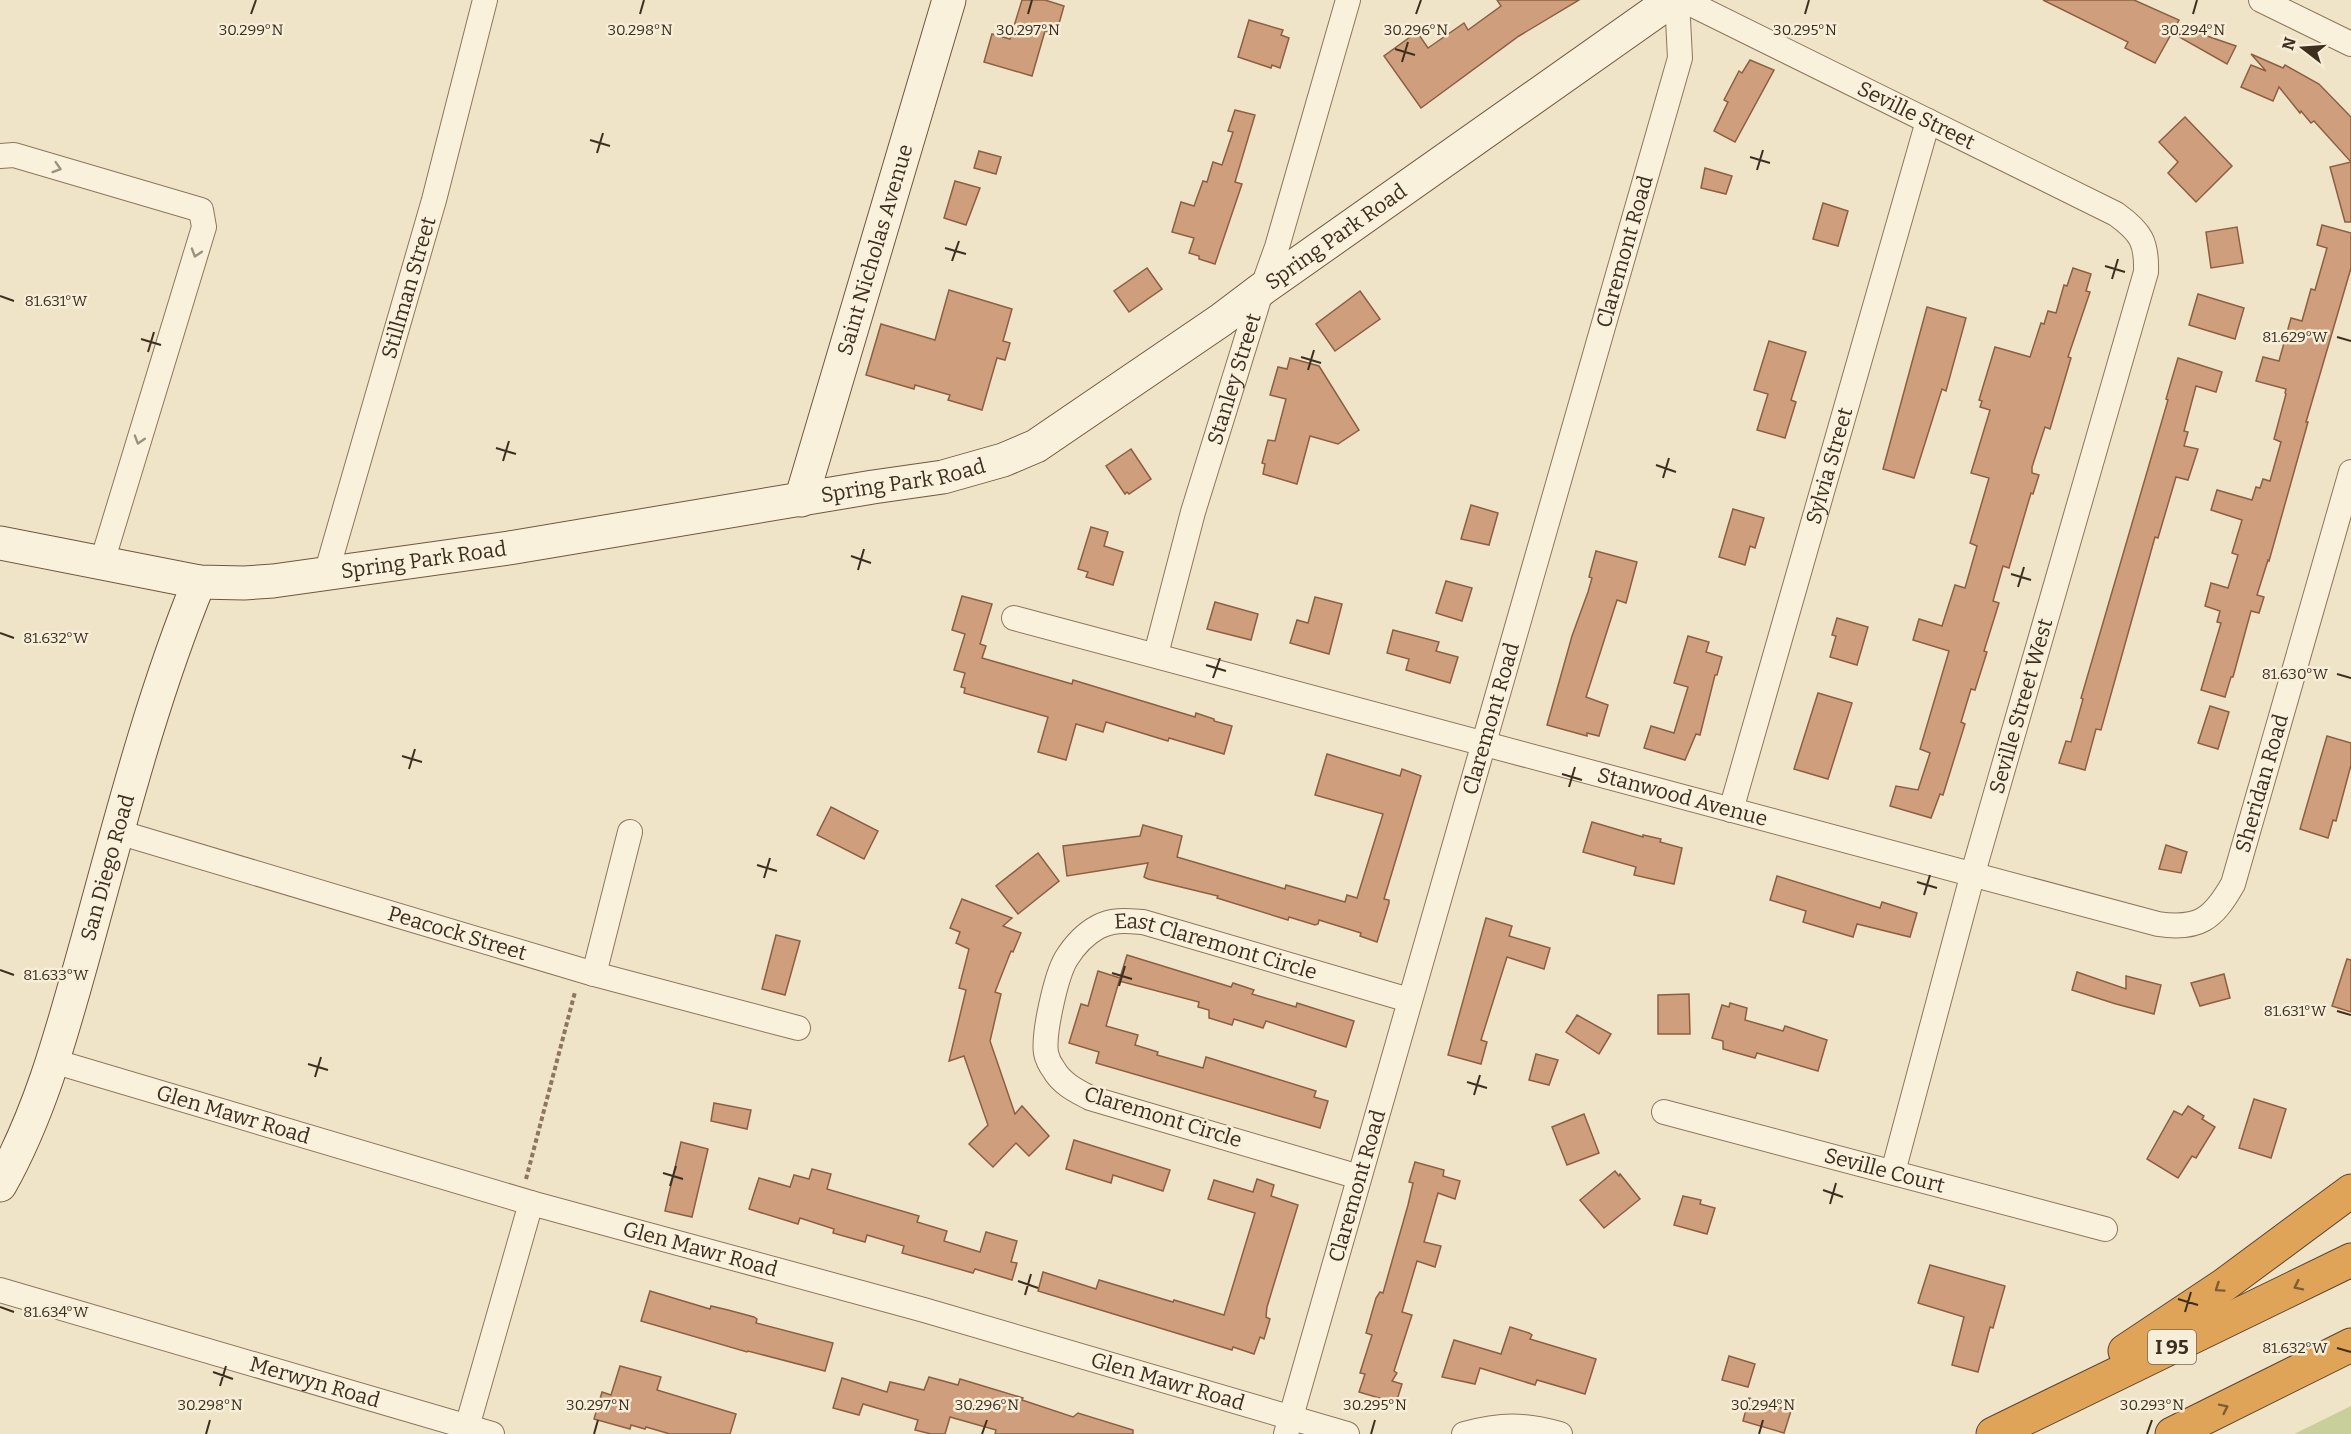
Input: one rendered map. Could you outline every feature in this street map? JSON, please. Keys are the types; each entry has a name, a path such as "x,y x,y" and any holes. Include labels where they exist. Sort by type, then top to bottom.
{"highway":[{"path":"2026,1418 2224,1285 2351,1191"},
{"name":"I 95","path":"1993,1434 2351,1260"},
{"path":"2172,1434 2351,1345"}],"main road":[{"name":"Saint Nicholas Avenue","path":"801,500 949,0"},
{"name":"Spring Park Road","path":"0,543 199,582 273,581 509,548 951,476 1003,460 1036,446 1221,320 1672,0"},
{"name":"San Diego Road","path":"0,1185 27,1130 53,1061 145,735 180,627 199,582"}],"street":[{"name":"Stillman Street","path":"326,574 434,200 485,0"},
{"name":"Stanley Street","path":"1156,654 1193,512 1277,247 1348,0"},
{"name":"Claremont Road","path":"1289,1426 1680,58 1677,0"},
{"name":"Seville Street","path":"1683,0 2116,214 2131,225 2143,240"},
{"path":"2261,0 2351,44"},
{"name":"Sylvia Street","path":"1731,810 1929,121"},
{"path":"0,156 14,155 201,210 204,227 102,562"},
{"name":"Seville Street West","path":"1893,1172 1973,873 2146,272 2143,240"},
{"name":"Sheridan Road","path":"2209,916 2222,902 2233,884 2351,472"},
{"name":"Stanwood Avenue","path":"1014,618 1483,741 2158,924 2177,927 2197,923 2209,916"},
{"name":"Peacock Street","path":"118,832 588,972 798,1028"},
{"path":"588,972 630,832"},
{"name":"East Claremont Circle","path":"1056,990 1065,961 1081,939 1099,926 1122,920 1143,922 1409,1000"},
{"name":"Claremont Circle","path":"1056,990 1046,1029 1046,1054 1054,1072 1069,1086 1090,1098 1359,1177"},
{"name":"Glen Mawr Road","path":"53,1061 526,1202 924,1310 1289,1426 1347,1434"},
{"name":"Seville Court","path":"1664,1112 2105,1228"},
{"path":"466,1430 526,1202"},
{"name":"Merwyn Road","path":"0,1290 466,1430 492,1434"},
{"path":"1464,1434 1487,1428 1517,1425 1560,1434"}],"path":[{"path":"526,1202 588,972"}],"green space":[{"path":"2351,1406 2351,1434 2294,1434"}],"building":[{"path":"1022,0 1045,0 1064,6 1056,34 1045,31 1032,76 984,62 992,34 1010,39"},
{"path":"1497,0 1579,0 1519,36 1421,108 1384,56 1417,32 1428,48 1464,23 1468,30 1501,6"},
{"path":"2043,0 2134,0 2179,20 2155,63 2125,48 2128,42"},
{"path":"1249,20 1283,30 1281,35 1289,38 1280,68 1272,65 1271,68 1238,57"},
{"path":"2178,26 2236,46 2227,64 2174,34"},
{"path":"2251,54 2283,68 2285,65 2319,84 2351,117 2351,162 2314,121 2311,123 2301,111 2300,113 2279,87 2273,101 2241,87 2251,65 2266,71"},
{"path":"1750,60 1774,70 1735,142 1714,131 1728,102 1724,100 1739,71 1742,73"},
{"path":"1235,110 1255,115 1235,182 1242,184 1215,264 1189,253 1194,238 1172,232 1181,202 1194,206 1203,181 1207,182 1213,162 1222,165 1233,132 1228,131"},
{"path":"2185,117 2232,166 2196,202 2168,173 2178,162 2159,142"},
{"path":"979,151 1001,157 996,174 974,168"},
{"path":"2351,162 2351,222 2345,222 2330,167"},
{"path":"1705,168 1732,176 1726,194 1701,188"},
{"path":"955,181 980,188 966,225 944,218"},
{"path":"1823,203 1848,211 1838,246 1813,239"},
{"path":"2322,225 2351,233 2351,268 2306,422 2308,422 2269,561 2257,595 2264,597 2259,613 2251,611 2233,677 2231,677 2225,697 2201,690 2221,623 2217,622 2220,611 2205,606 2211,583 2228,588 2238,555 2232,553 2242,520 2211,510 2217,490 2252,500 2256,487 2260,488 2263,479 2270,481 2281,442 2274,439 2286,389 2256,381 2263,357 2279,361 2291,318 2302,321 2311,289 2315,290 2327,248 2317,245"},
{"path":"2237,227 2243,263 2211,268 2206,232"},
{"path":"1147,268 1162,289 1129,312 1114,291"},
{"path":"2073,268 2091,274 2086,291 2090,292 2068,357 2071,358 2050,429 2045,427 2032,467 2032,473 2039,475 2033,494 2031,493 2009,568 2003,566 1993,601 1999,603 1984,651 1987,652 1975,690 1971,689 1961,722 1965,724 1943,795 1940,794 1931,818 1890,806 1896,786 1918,790 1930,753 1920,749 1949,651 1913,640 1919,619 1942,626 1955,585 1965,588 1977,546 1970,543 1989,478 1971,473 1990,410 1980,407 1982,401 1979,400 1995,347 2030,357 2041,323 2044,324 2048,311 2056,313 2064,285 2067,286"},
{"path":"949,290 1012,309 1003,341 1010,343 1005,360 997,358 982,410 948,400 950,395 915,385 914,389 866,375 881,324 935,340"},
{"path":"1360,291 1380,319 1335,351 1316,324"},
{"path":"2198,294 2244,308 2235,339 2189,325"},
{"path":"1927,307 1966,318 1946,391 1942,389 1914,478 1883,469"},
{"path":"1769,341 1806,352 1791,400 1796,402 1785,438 1757,430 1768,394 1754,390"},
{"path":"1290,358 1319,366 1359,430 1338,444 1310,436 1297,484 1263,474 1265,464 1262,463 1268,440 1275,441 1286,399 1270,395 1278,367 1287,369"},
{"path":"2178,358 2222,372 2216,392 2196,386 2184,431 2188,432 2184,446 2198,449 2188,480 2176,477 2158,538 2155,537 2101,730 2096,729 2085,770 2059,763 2066,741 2071,742 2083,699 2081,698 2168,400 2166,399"},
{"path":"1131,449 1151,479 1129,494 1127,492 1125,494 1106,466"},
{"path":"1471,505 1498,513 1489,545 1461,539"},
{"path":"1733,509 1764,518 1755,548 1750,546 1745,565 1719,557"},
{"path":"1091,527 1108,532 1104,546 1123,552 1113,585 1086,577 1088,572 1078,569"},
{"path":"1596,551 1637,562 1626,603 1617,600 1586,697 1608,705 1599,736 1587,733 1587,736 1547,725 1572,636 1592,578 1589,577"},
{"path":"1446,581 1472,588 1462,621 1436,613"},
{"path":"962,596 992,604 980,644 986,646 982,658 1072,684 1073,680 1195,717 1196,713 1232,726 1224,754 1169,738 1168,741 1106,722 1103,732 1076,724 1066,760 1038,752 1048,717 964,693 965,688 961,687 965,673 954,670 965,634 952,630"},
{"path":"1315,597 1342,604 1329,654 1290,643 1297,620 1308,623"},
{"path":"1215,602 1258,614 1251,640 1207,629"},
{"path":"1837,618 1868,627 1857,665 1830,657 1836,636 1832,635"},
{"path":"1393,630 1439,642 1436,651 1458,657 1450,683 1406,670 1409,659 1387,653"},
{"path":"1688,636 1709,642 1706,652 1722,657 1717,675 1715,675 1700,735 1696,734 1685,760 1644,748 1651,726 1674,733 1688,687 1674,683"},
{"path":"1818,693 1852,703 1828,779 1794,769"},
{"path":"2210,706 2229,712 2218,749 2198,743"},
{"path":"2327,736 2351,743 2351,765 2336,821 2333,820 2328,838 2300,829"},
{"path":"1327,754 1400,776 1402,769 1421,776 1384,899 1389,900 1389,903 1377,942 1360,936 1361,933 1319,920 1315,925 1289,917 1288,920 1217,898 1218,896 1148,879 1144,877 1148,863 1067,876 1063,846 1140,836 1143,825 1182,836 1177,857 1285,889 1286,885 1345,902 1347,895 1357,898 1383,814 1315,795"},
{"path":"831,807 878,831 864,859 817,835"},
{"path":"1592,822 1643,837 1643,835 1661,839 1660,842 1682,848 1674,884 1634,875 1636,867 1583,852"},
{"path":"2166,845 2187,852 2181,873 2159,869"},
{"path":"1038,853 1059,881 1018,914 996,886"},
{"path":"1777,876 1880,908 1882,902 1917,913 1910,937 1857,924 1853,937 1803,922 1806,911 1770,900"},
{"path":"962,899 1012,918 1003,926 1021,933 1013,952 1011,951 995,992 1001,994 990,1041 1015,1114 1022,1106 1049,1136 1029,1156 1016,1143 993,1167 969,1144 988,1125 964,1056 949,1061 966,990 959,988 969,949 956,943 960,932 950,928"},
{"path":"1486,918 1512,926 1509,936 1550,948 1544,969 1507,957 1481,1040 1487,1042 1481,1064 1448,1055"},
{"path":"776,935 800,941 785,995 762,989"},
{"path":"1127,955 1231,987 1233,983 1254,990 1252,994 1296,1007 1297,1003 1354,1021 1346,1047 1266,1021 1263,1028 1234,1019 1232,1025 1209,1018 1209,1010 1198,1007 1199,1002 1119,981"},
{"path":"2347,959 2351,960 2351,1012 2332,1006"},
{"path":"1098,971 1120,978 1106,1026 1138,1035 1135,1045 1158,1052 1157,1055 1203,1068 1206,1057 1316,1091 1314,1097 1328,1101 1320,1128 1096,1063 1099,1052 1069,1043 1081,1004 1088,1006"},
{"path":"2077,972 2126,989 2126,976 2161,985 2154,1014 2072,990"},
{"path":"2224,974 2230,998 2200,1006 2191,983"},
{"path":"1689,994 1690,1034 1658,1034 1658,995"},
{"path":"1730,1003 1747,1008 1745,1020 1783,1031 1785,1026 1827,1040 1818,1071 1757,1053 1755,1058 1723,1049 1723,1041 1712,1038 1722,1005 1729,1007"},
{"path":"1577,1015 1611,1034 1599,1054 1566,1032"},
{"path":"1536,1054 1558,1060 1549,1085 1529,1080"},
{"path":"2254,1099 2286,1109 2271,1158 2239,1148"},
{"path":"714,1103 751,1110 747,1129 711,1121"},
{"path":"2188,1106 2204,1116 2202,1119 2215,1127 2196,1158 2192,1156 2178,1178 2147,1159 2174,1111 2182,1115"},
{"path":"1584,1114 1599,1153 1567,1165 1552,1127"},
{"path":"1074,1140 1170,1170 1163,1191 1113,1175 1111,1183 1066,1169"},
{"path":"681,1142 708,1149 692,1217 665,1211"},
{"path":"1415,1162 1444,1170 1443,1176 1460,1181 1455,1199 1438,1193 1424,1242 1441,1246 1435,1267 1417,1261 1402,1312 1412,1315 1394,1371 1397,1373 1392,1381 1402,1384 1396,1403 1359,1392 1365,1374 1360,1373 1372,1335 1366,1333 1376,1298 1380,1292 1383,1293 1408,1205 1413,1183 1409,1182"},
{"path":"812,1169 831,1174 827,1189 919,1216 917,1222 947,1231 944,1241 980,1252 986,1232 1017,1241 1011,1262 1017,1263 1012,1280 975,1269 973,1273 902,1253 904,1246 867,1235 865,1242 833,1233 834,1229 800,1218 798,1224 749,1209 759,1178 790,1187 794,1175 809,1179"},
{"path":"1615,1171 1640,1199 1604,1228 1580,1200"},
{"path":"1257,1179 1274,1185 1271,1196 1298,1205 1267,1307 1266,1317 1270,1319 1264,1339 1260,1337 1254,1354 1233,1347 1232,1350 1038,1291 1043,1272 1096,1289 1099,1280 1224,1315 1255,1213 1208,1199 1214,1180 1253,1192"},
{"path":"1683,1196 1701,1200 1700,1204 1715,1208 1707,1234 1674,1225"},
{"path":"1930,1265 2005,1286 1993,1328 1990,1327 1978,1372 1952,1365 1964,1317 1918,1303"},
{"path":"650,1291 710,1309 711,1306 754,1317 757,1319 756,1323 833,1343 825,1371 747,1352 641,1321"},
{"path":"1510,1327 1529,1333 1532,1335 1530,1339 1596,1359 1585,1394 1537,1380 1535,1385 1480,1368 1475,1384 1442,1377 1454,1340 1501,1354"},
{"path":"1729,1356 1755,1364 1748,1387 1722,1380"},
{"path":"620,1366 661,1377 657,1390 736,1414 730,1434 670,1434 631,1425 630,1429 594,1419 602,1392 611,1395"},
{"path":"929,1377 958,1385 960,1379 1023,1398 1022,1400 1073,1417 1078,1413 1133,1430 1133,1434 995,1434 996,1430 950,1417 945,1434 931,1434 915,1430 918,1420 863,1404 859,1415 833,1408 842,1378 887,1392 890,1382 924,1390"},
{"path":"1749,1398 1791,1411 1784,1433 1743,1421"}]}
